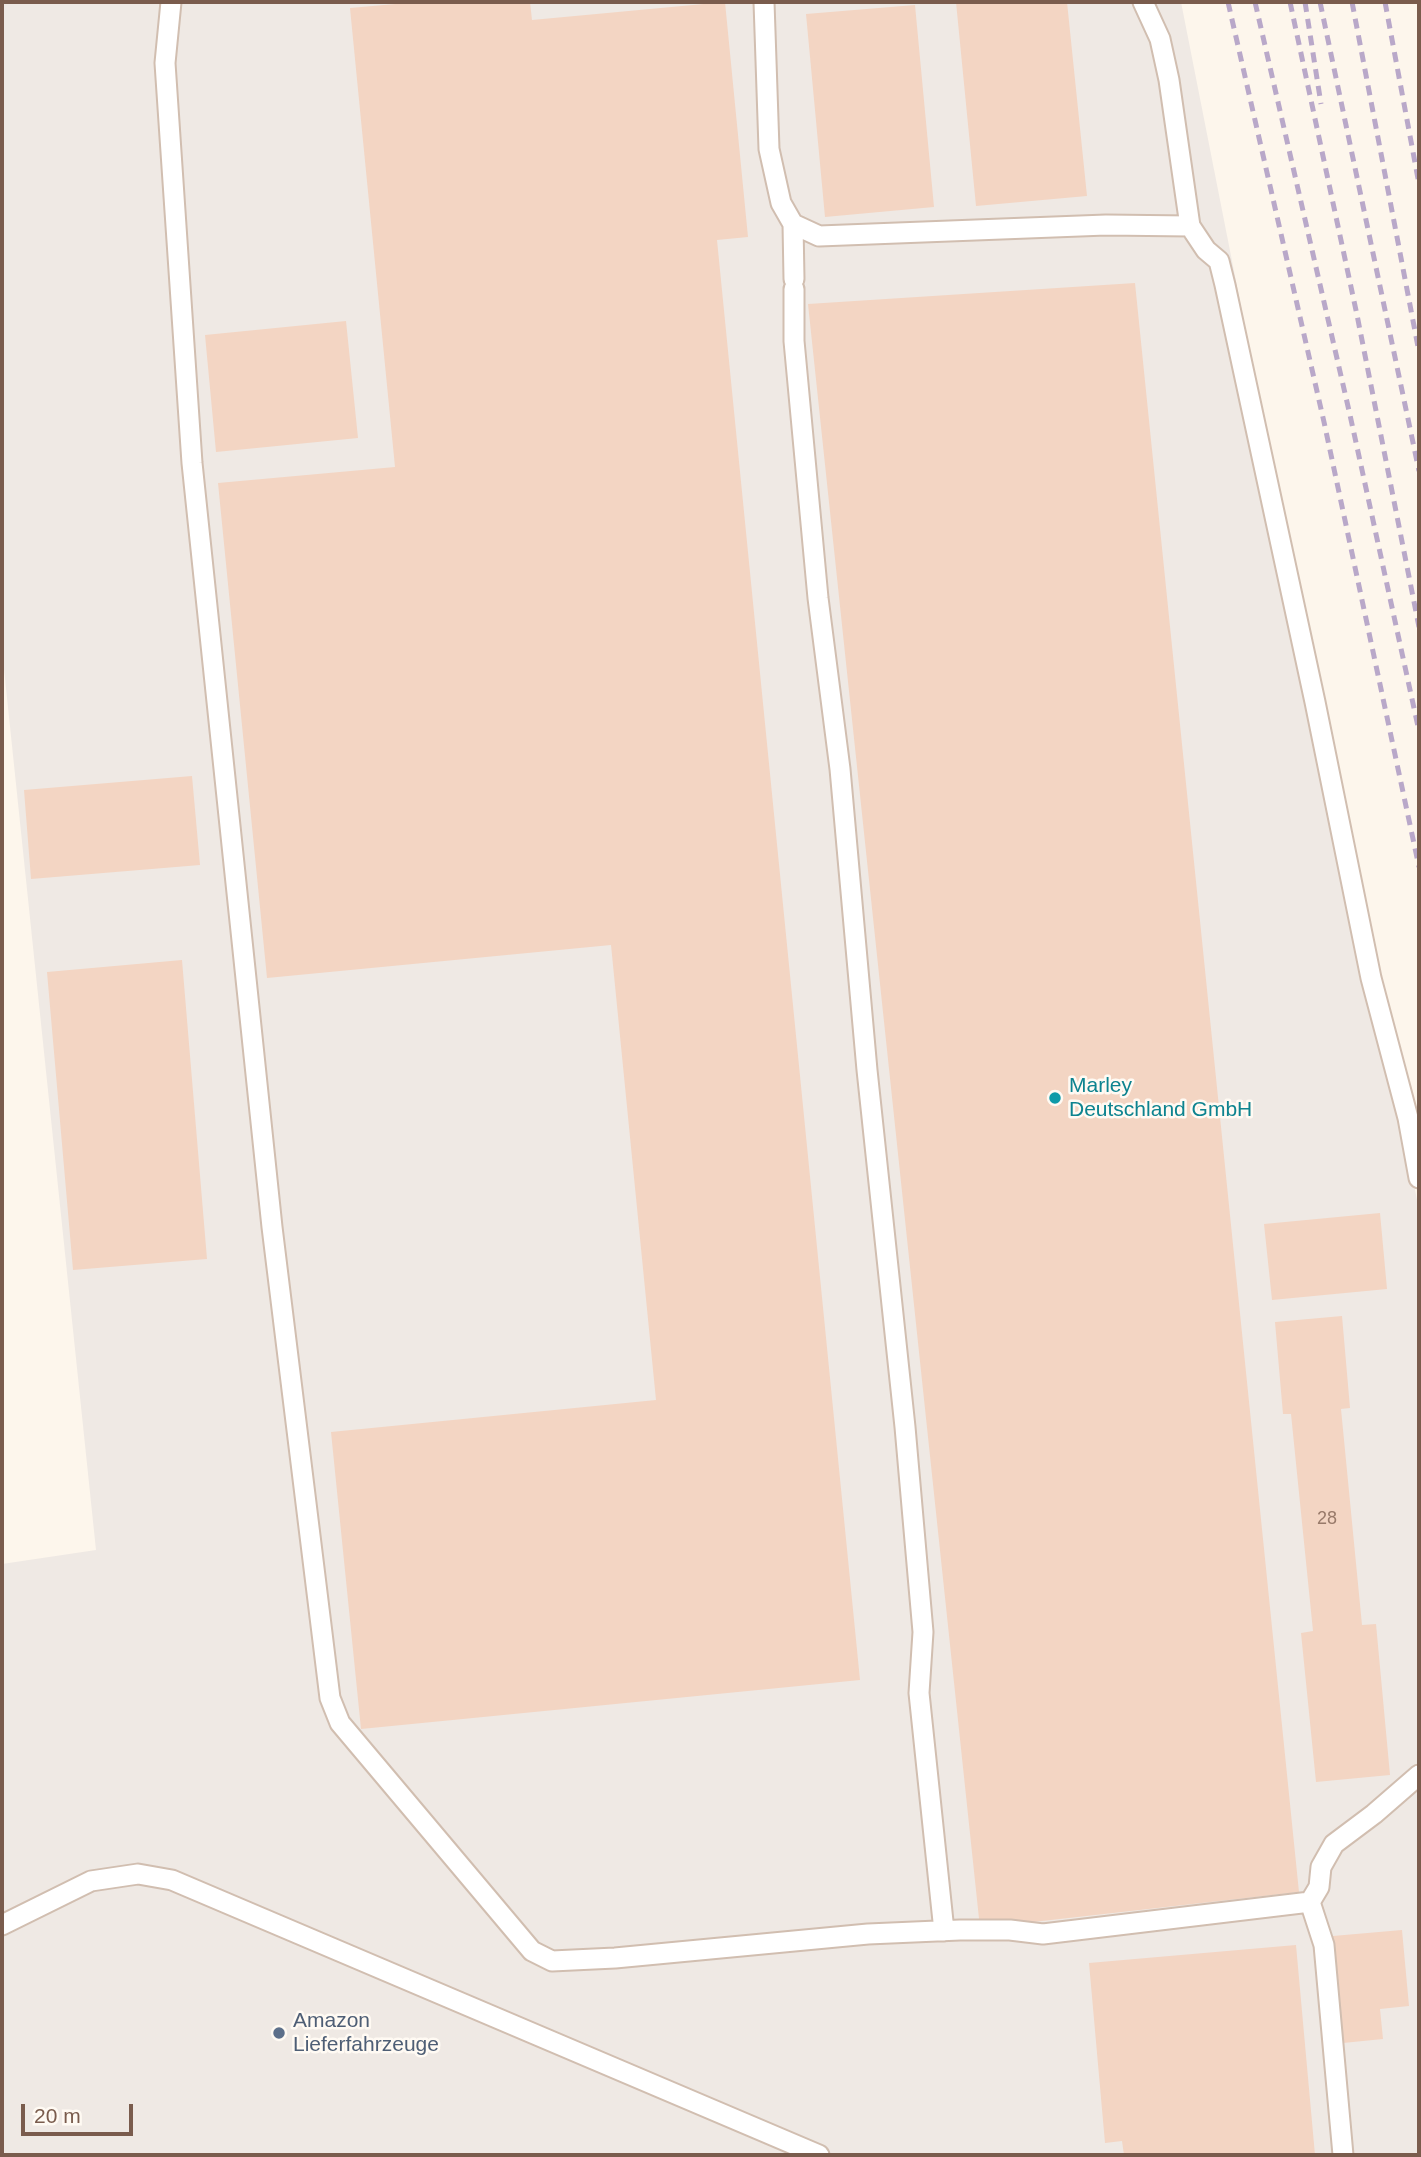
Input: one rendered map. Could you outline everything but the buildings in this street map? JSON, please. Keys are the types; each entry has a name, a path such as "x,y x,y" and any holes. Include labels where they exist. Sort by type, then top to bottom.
{"lane":[{"path":"171,2 165,63 192,463 273,1241 330,1698 340,1723 532,1951 552,1961 615,1958 868,1934 1010,1930 1043,1934 1310,1902"},
{"path":"764,2 769,149 780,203 793,224 794,341 818,598 840,769 867,1070 905,1427 923,1632 919,1693 944,1931"},
{"path":"1143,2 1160,39 1169,80 1190,226 1206,250 1219,261 1225,285 1315,702 1371,978 1408,1118 1419,1178"},
{"path":"793,224 819,236 1106,225 1190,226"},
{"path":"1343,2155 1324,1945 1310,1902 1319,1887 1321,1867 1334,1844 1419,1775"},
{"path":"2,1925 91,1881 138,1874 173,1880 819,2155"}],"shaded area":[{"path":"2,2 1181,2 1419,1210 1419,2155 2,2155 2,1564 96,1550 2,650"}],"railway":[{"path":"1228,2 1324,422 1419,867"},
{"path":"1255,2 1419,731"},
{"path":"1290,2 1357,315 1419,627"},
{"path":"1305,2 1321,104"},
{"path":"1320,2 1419,471"},
{"path":"1352,2 1419,352"},
{"path":"1385,2 1419,184"}],"place":[{"name":"Marley Deutschland GmbH","path":"1055,1098"},
{"name":"Amazon Lieferfahrzeuge","path":"279,2033"}]}
